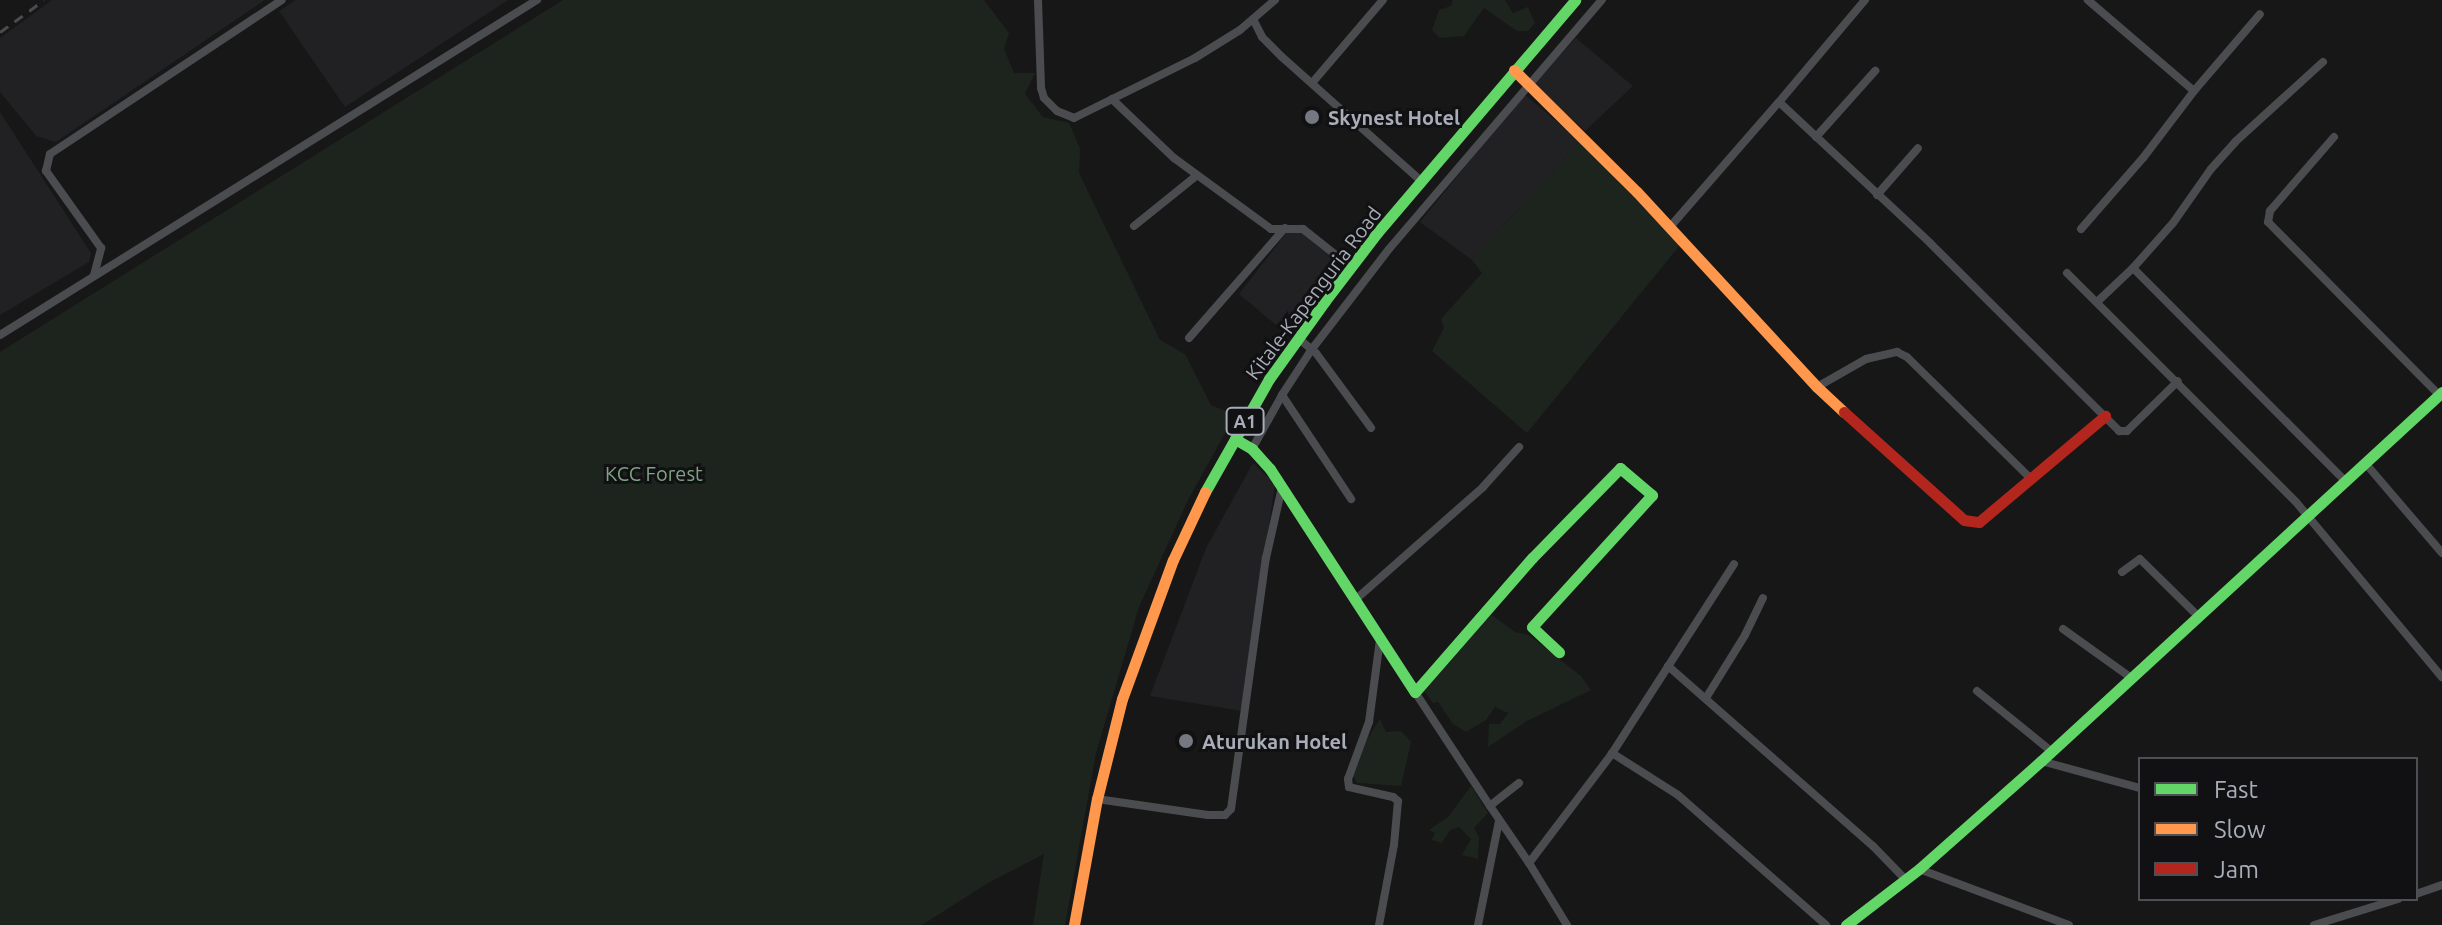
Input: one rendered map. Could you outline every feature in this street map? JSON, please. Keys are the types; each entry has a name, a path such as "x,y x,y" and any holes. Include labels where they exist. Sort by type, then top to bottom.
{"main road":[{"name":"Kitale-Kapenguria Road","path":"1074,925 1097,799 1122,699 1155,605 1194,512 1269,379 1298,338 1351,267 1575,0"},
{"path":"1514,70 1669,228 1817,387 1964,520 1979,522 2105,416"},
{"path":"1846,925 1906,880 2041,761 2440,394"},
{"path":"1235,439 1252,449 1282,486 1415,692 1532,558 1620,468 1652,495 1532,627 1559,652"}],"street":[{"path":"94,276 101,248 46,171 50,154 282,0"},
{"path":"0,335 537,0"},
{"path":"1038,0 1039,61 1044,98 1064,116 1074,118 1195,58 1253,19 1275,0"},
{"path":"1312,83 1383,0"},
{"path":"1252,449 1312,349 1389,249 1602,0"},
{"path":"1669,228 1865,0"},
{"path":"2088,0 2194,91"},
{"path":"2081,229 2260,14"},
{"path":"1253,19 1262,37 1422,182"},
{"path":"2097,302 2173,223 2211,169 2235,142 2323,62"},
{"path":"1816,137 1875,71"},
{"path":"1112,99 1196,176 1271,229 1296,227 1311,233 1351,267"},
{"path":"1779,102 2119,431 2127,431 2178,381"},
{"path":"2334,137 2270,211 2268,222 2440,394"},
{"path":"1877,195 1918,148"},
{"path":"1134,226 1196,176"},
{"path":"1189,338 1286,228"},
{"path":"2133,268 2345,481"},
{"path":"2067,273 2178,381 2306,517 2442,677"},
{"path":"1298,338 1312,349 1371,428"},
{"path":"1817,387 1866,359 1897,352 1907,357 2030,478"},
{"path":"1282,395 1351,499"},
{"path":"1355,600 1483,487 1519,447"},
{"path":"2366,464 2442,553"},
{"path":"1097,799 1208,815 1225,815 1231,809 1266,558 1282,486"},
{"path":"2122,572 2140,559 2197,615"},
{"path":"1529,863 1612,753 1734,564"},
{"path":"1706,698 1763,598"},
{"path":"2063,629 2130,677"},
{"path":"1379,925 1394,845 1398,801 1393,797 1349,787 1348,779 1369,722 1380,640"},
{"path":"1668,666 1873,846 1906,880"},
{"path":"1977,691 2051,751"},
{"path":"1415,692 1567,925"},
{"path":"1612,753 1678,795 1826,925"},
{"path":"2041,761 2138,787"},
{"path":"1490,806 1519,783"},
{"path":"1478,925 1499,821"},
{"path":"1919,869 2069,925"},
{"path":"2418,893 2442,885"},
{"path":"2314,925 2392,901"}],"shaded area":[{"path":"52,0 265,0 56,142 36,136 0,92 0,38"},
{"path":"296,0 508,0 345,107 279,11"},
{"path":"1576,38 1633,86 1585,131 1532,84"},
{"path":"1524,94 1580,141 1472,260 1420,222"},
{"path":"0,112 91,253 89,262 0,315"},
{"path":"1288,231 1307,234 1337,259 1282,330 1239,294"},
{"path":"1253,463 1275,484 1242,711 1150,696 1206,548"}],"green space":[{"name":"KCC Forest","path":"563,0 984,0 1009,33 1004,49 1014,73 1035,73 1025,94 1043,117 1069,123 1080,148 1079,173 1160,340 1185,354 1211,405 1235,415 1188,500 1139,607 1096,753 1065,925 1033,925 1044,854 988,883 922,925 0,925 0,352"},
{"path":"1453,0 1505,0 1513,13 1528,7 1535,23 1528,31 1517,31 1484,8 1464,36 1440,38 1432,30 1439,10 1451,6"},
{"path":"1580,141 1680,245 1527,433 1432,351 1444,328 1441,319 1482,273 1472,260"},
{"path":"1489,613 1515,632 1529,635 1581,676 1591,690 1527,721 1488,747 1489,724 1500,724 1508,713 1495,707 1486,720 1466,732 1453,724 1438,702 1433,703 1423,690"},
{"path":"1380,719 1386,732 1401,731 1411,742 1401,786 1357,783 1353,776 1366,741"},
{"path":"1471,786 1488,813 1474,828 1479,837 1478,859 1462,855 1471,839 1459,827 1450,830 1442,843 1432,840 1435,833 1429,830 1448,817"}],"railway":[{"path":"0,32 44,0"}],"traffic: fast":[{"path":"1205,492 1269,379 1325,301 1377,233 1575,0"},
{"path":"1846,925 1919,869 2041,761 2442,392"},
{"path":"1235,439 1252,449 1270,469 1415,692 1532,558 1620,468 1652,495 1532,627 1559,652"}],"traffic: slow":[{"path":"1514,70 1637,192 1817,387 1844,412"},
{"path":"1074,925 1097,799 1122,699 1173,560 1205,492"}],"traffic: jam":[{"path":"1844,412 1964,520 1979,522 2105,416"}],"place":[{"name":"Skynest Hotel","path":"1312,117"},
{"name":"Aturukan Hotel","path":"1186,741"}]}
